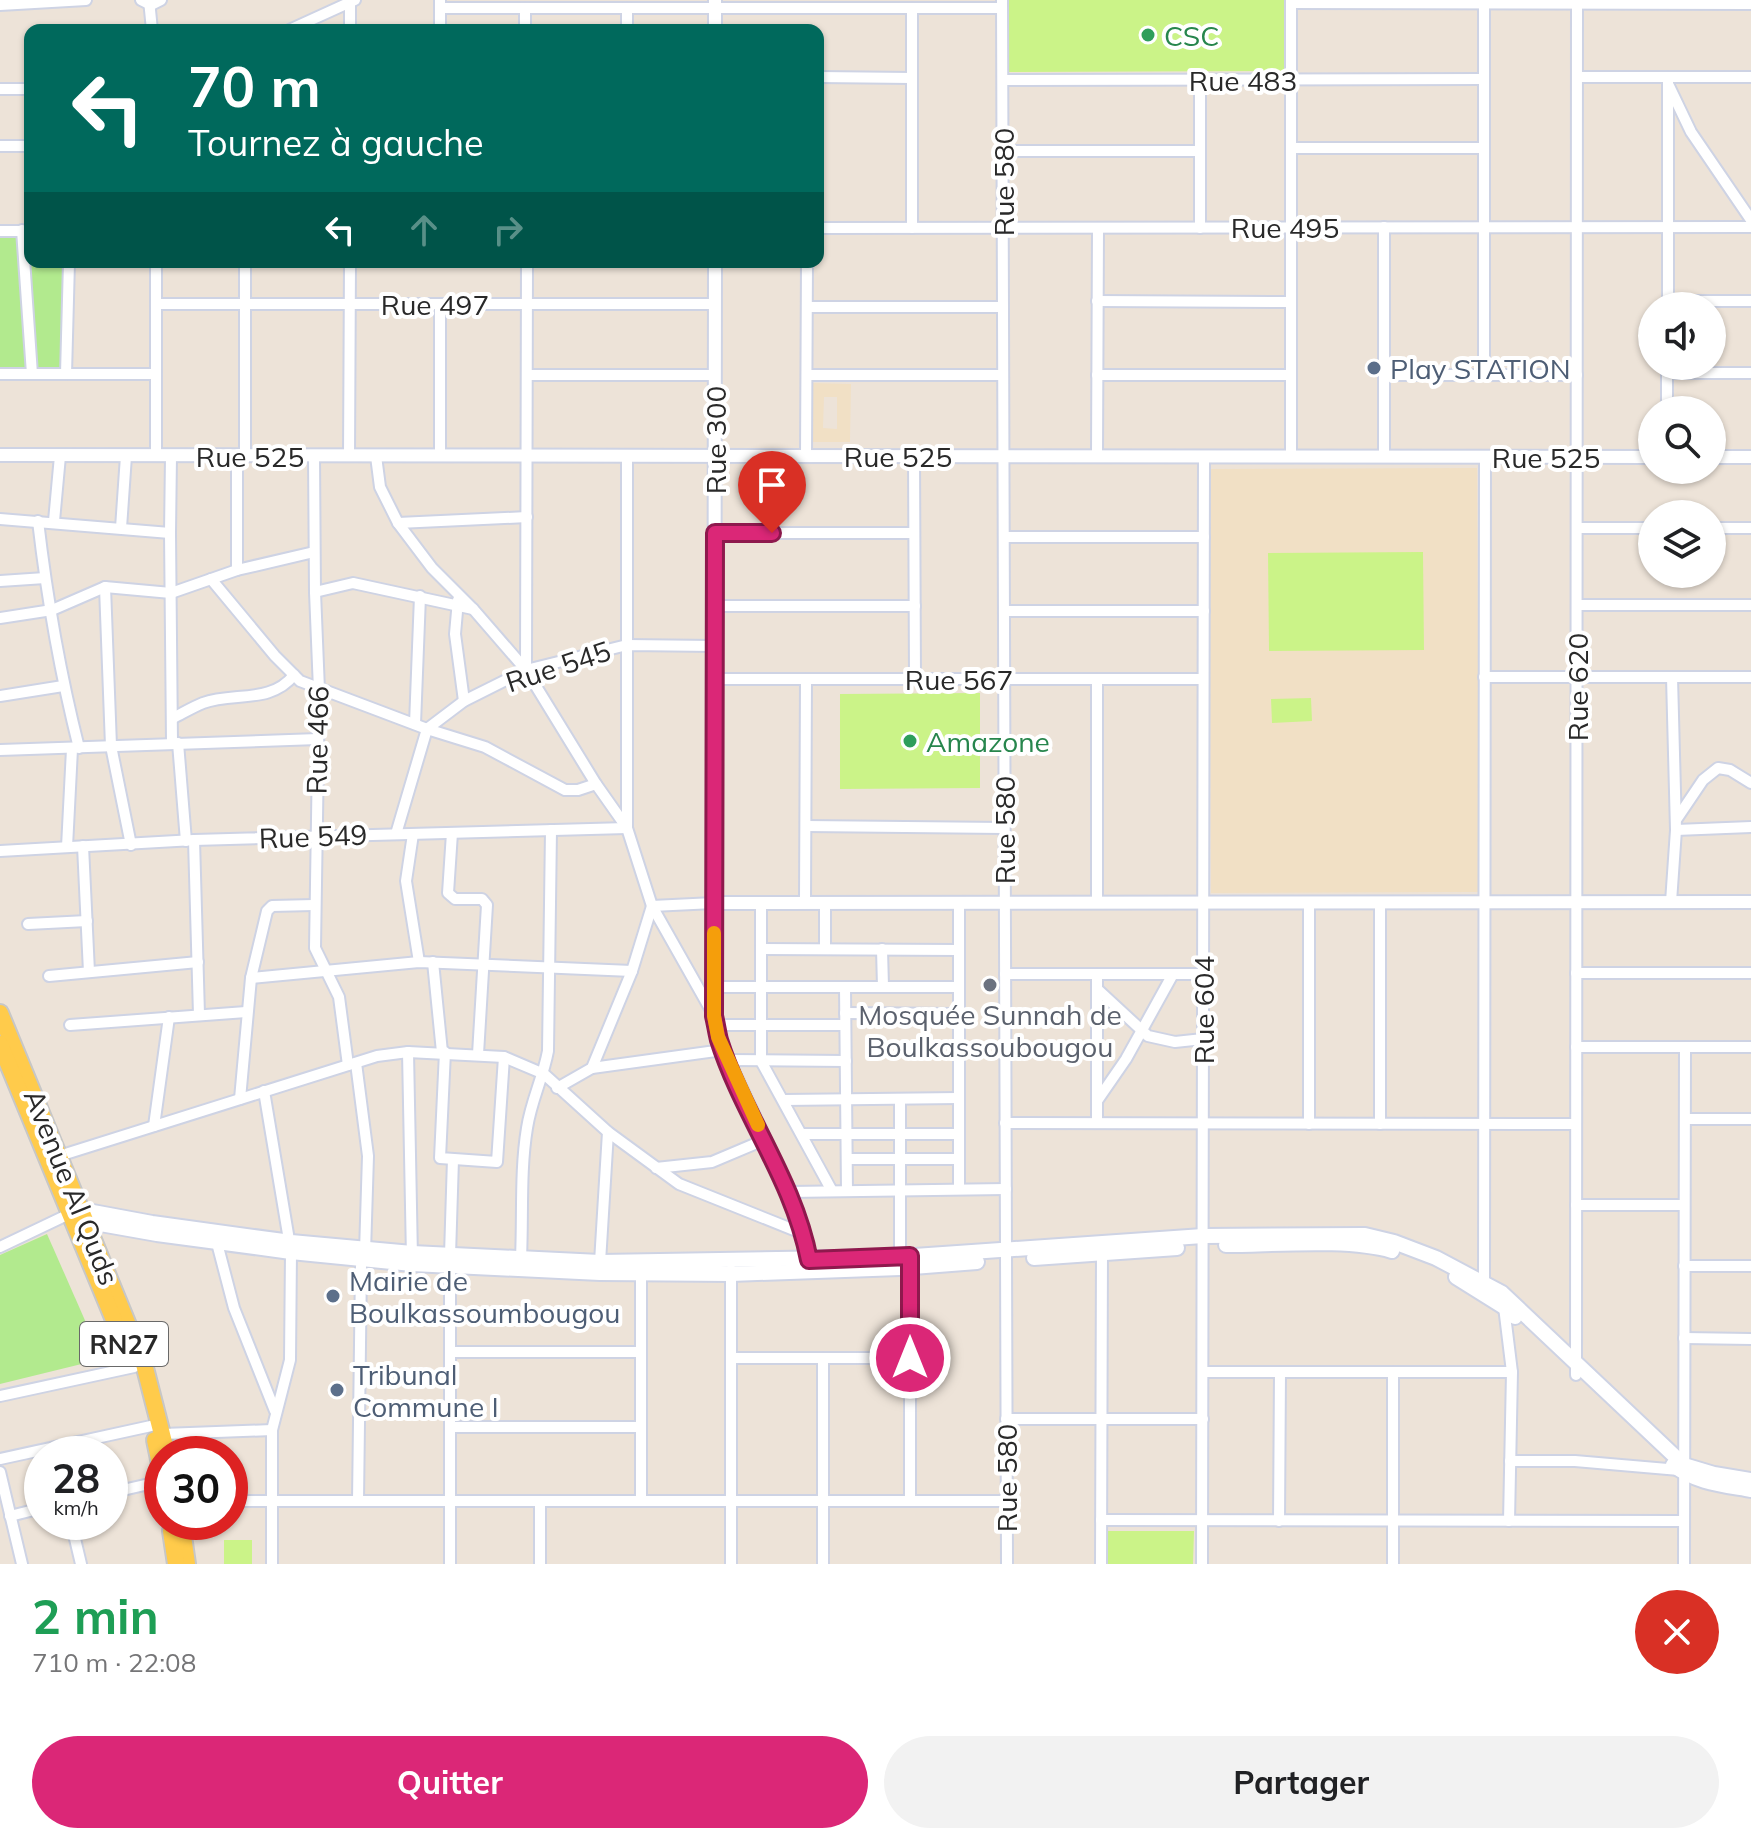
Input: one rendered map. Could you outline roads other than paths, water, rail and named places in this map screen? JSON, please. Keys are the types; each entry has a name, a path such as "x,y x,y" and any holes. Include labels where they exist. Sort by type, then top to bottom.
{"main road":[{"name":"Avenue Al Quds","path":"0,1013 59,1156 76,1216 160,1436"},
{"name":"Avenue Al Quds","path":"0,1044 144,1364 158,1436"},
{"path":"76,1216 217,1243 291,1247"},
{"path":"76,1216 152,1223 364,1258 641,1268 905,1262 1203,1241 1365,1235 1410,1248 1484,1282 1682,1470 1751,1490"},
{"path":"1203,1241 1378,1247 1453,1276 1503,1300"},
{"path":"450,1260 521,1258 600,1262 641,1268"},
{"path":"1682,1470 1751,1480"},
{"path":"173,1540 176,1564"},
{"path":"184,1540 187,1564"}],"street":[{"path":"0,5 86,0"},
{"path":"151,1 152,24"},
{"path":"302,24 352,1 350,24"},
{"path":"1291,456 1291,2 1751,4"},
{"path":"1484,2 1484,375"},
{"name":"Rue 620","path":"1576,1368 1577,2"},
{"path":"440,4 525,8 715,4 912,8 1002,4"},
{"name":"Rue 580","path":"1002,4 1007,1564"},
{"path":"525,8 525,24"},
{"path":"627,8 627,24"},
{"path":"912,8 912,228"},
{"path":"824,77 912,78"},
{"path":"1577,77 1668,80 1751,77"},
{"name":"Rue 483","path":"1003,80 1484,79"},
{"path":"1200,80 1200,228"},
{"path":"1668,80 1691,132 1751,220"},
{"path":"1668,80 1668,292"},
{"path":"0,89 24,89"},
{"path":"0,146 24,146"},
{"path":"1291,148 1484,148"},
{"path":"1003,151 1200,151"},
{"path":"1384,227 1384,457"},
{"name":"Rue 495","path":"824,228 1751,227"},
{"path":"1097,456 1098,228"},
{"path":"0,231 24,230"},
{"path":"28,268 32,374"},
{"path":"66,374 69,268"},
{"path":"156,268 156,456"},
{"path":"237,570 245,268"},
{"path":"349,456 350,268"},
{"path":"526,670 527,268"},
{"name":"Rue 300","path":"715,268 715,1020 726,1055 789,1192 804,1234 809,1266"},
{"path":"806,456 807,268"},
{"path":"1097,301 1291,302"},
{"path":"1726,302 1751,301"},
{"name":"Rue 497","path":"156,304 715,304"},
{"path":"440,304 440,456"},
{"path":"807,307 1003,307"},
{"path":"1726,372 1751,373"},
{"path":"0,374 156,374"},
{"path":"527,375 715,375"},
{"path":"807,375 1003,375"},
{"path":"1097,375 1291,375"},
{"path":"1384,375 1577,375"},
{"name":"Rue 525","path":"0,455 1638,457"},
{"path":"54,521 60,456"},
{"path":"121,528 126,456"},
{"path":"171,456 173,718 190,840 199,1015"},
{"name":"Rue 466","path":"314,456 319,690 315,948 339,997 368,1156 358,1501"},
{"path":"376,456 380,487 398,523 458,600 474,610 526,670 596,784 627,828 652,906 715,1020 761,1025 959,1014"},
{"path":"627,456 627,828"},
{"path":"914,456 915,679"},
{"name":"Rue 604","path":"1202,1564 1204,456"},
{"path":"1484,1282 1485,457"},
{"path":"1726,457 1751,457"},
{"path":"398,523 527,517"},
{"path":"0,519 54,521 170,533"},
{"path":"38,521 75,748 67,847"},
{"path":"1577,528 1638,528"},
{"path":"1726,528 1751,528"},
{"path":"715,533 914,533"},
{"path":"1004,537 1204,537"},
{"path":"0,618 52,610 105,587 171,593 237,570 314,552"},
{"path":"0,581 45,578"},
{"path":"211,579 275,656 294,675 319,690 485,747 565,790 578,790 596,784"},
{"path":"315,592 353,583 458,600"},
{"path":"105,587 111,746 131,845"},
{"path":"415,724 420,596"},
{"path":"458,600 455,634 464,701"},
{"path":"1577,605 1751,605"},
{"path":"715,606 915,606"},
{"path":"1004,611 1204,611"},
{"name":"Rue 545","path":"427,729 464,701 526,670 627,645 714,646"},
{"path":"173,718 203,703 269,694 286,685 294,675"},
{"path":"1484,677 1751,677"},
{"path":"1671,902 1676,825 1672,677"},
{"name":"Rue 567","path":"714,679 1203,679"},
{"path":"805,903 806,679"},
{"path":"1097,679 1097,903"},
{"path":"0,696 63,686"},
{"path":"396,834 427,729"},
{"path":"0,750 318,739"},
{"path":"1676,825 1703,780 1718,768 1730,770 1751,783"},
{"path":"1676,825 1751,827"},
{"path":"806,826 1004,828"},
{"name":"Rue 549","path":"0,851 190,840 627,828"},
{"path":"521,1258 526,1133 548,1051 551,830"},
{"path":"452,833 448,893 455,899 486,901 478,1054"},
{"path":"413,834 406,881 419,962"},
{"path":"83,846 89,972"},
{"path":"1380,902 1380,1124"},
{"path":"652,906 714,903 1751,902"},
{"path":"761,903 761,1061 832,1191"},
{"path":"825,903 825,949"},
{"path":"959,903 959,1189"},
{"path":"1309,903 1309,1124"},
{"path":"240,1099 251,978 269,908 314,905"},
{"path":"592,1068 632,971 652,906"},
{"path":"28,924 87,921"},
{"path":"761,949 959,950"},
{"path":"882,949 883,987"},
{"path":"49,976 198,962"},
{"path":"251,978 419,962 632,971"},
{"path":"433,962 443,1052 440,1158 497,1162 504,1057"},
{"path":"1576,973 1751,973"},
{"path":"1005,974 1203,974"},
{"path":"1097,974 1097,1123"},
{"path":"1097,1101 1143,1030 1173,974"},
{"path":"714,987 959,987"},
{"path":"845,987 847,1191"},
{"path":"1097,989 1143,1030 1159,1040 1203,1039"},
{"path":"70,1025 246,1012"},
{"path":"154,1126 169,1017"},
{"path":"1576,1047 1751,1047"},
{"path":"1684,1564 1685,1047"},
{"path":"408,1052 412,1259"},
{"path":"59,1156 377,1056 408,1052 478,1054 504,1057 544,1074 608,1132 679,1184 804,1234"},
{"path":"557,1088 592,1068 726,1055 761,1061 846,1061"},
{"path":"264,1091 291,1247 290,1360 272,1430 272,1564"},
{"path":"784,1100 959,1098"},
{"path":"900,1100 900,1190 910,1358 910,1501"},
{"path":"1685,1119 1751,1119"},
{"path":"1005,1123 1576,1124"},
{"path":"600,1262 608,1132"},
{"path":"803,1134 959,1134"},
{"path":"656,1168 712,1162 764,1140"},
{"path":"450,1564 453,1159"},
{"path":"847,1159 959,1159"},
{"path":"789,1192 1006,1189"},
{"path":"1576,1205 1684,1205"},
{"path":"0,1247 76,1216"},
{"path":"217,1243 234,1308 275,1411"},
{"path":"1101,1564 1102,1249"},
{"path":"1684,1266 1751,1266"},
{"path":"641,1268 641,1501"},
{"path":"731,1268 731,1564"},
{"path":"1503,1300 1512,1372 1509,1521"},
{"path":"1684,1338 1751,1339"},
{"path":"450,1352 641,1352"},
{"path":"731,1358 910,1358"},
{"path":"823,1358 823,1564"},
{"path":"0,1396 134,1367"},
{"path":"1203,1372 1512,1372"},
{"path":"1279,1521 1280,1372"},
{"path":"1393,1372 1393,1564"},
{"path":"1006,1419 1203,1419"},
{"path":"450,1427 641,1427"},
{"path":"0,1459 157,1430 272,1430"},
{"path":"1510,1461 1575,1461 1682,1470"},
{"path":"0,1472 22,1564"},
{"path":"248,1501 1006,1501"},
{"path":"540,1501 540,1564"},
{"path":"10,1516 24,1512"},
{"path":"1101,1520 1684,1521"},
{"path":"75,1540 81,1564"}],"place":[{"name":"CSC","path":"1148,35"},
{"name":"Play STATION","path":"1374,368"},
{"name":"Amazone","path":"910,741"},
{"name":"Mosquée Sunnah de Boulkassoubougou","path":"990,985"},
{"name":"Mairie de Boulkassoumbougou","path":"333,1296"},
{"name":"Tribunal Commune I","path":"337,1390"}]}
